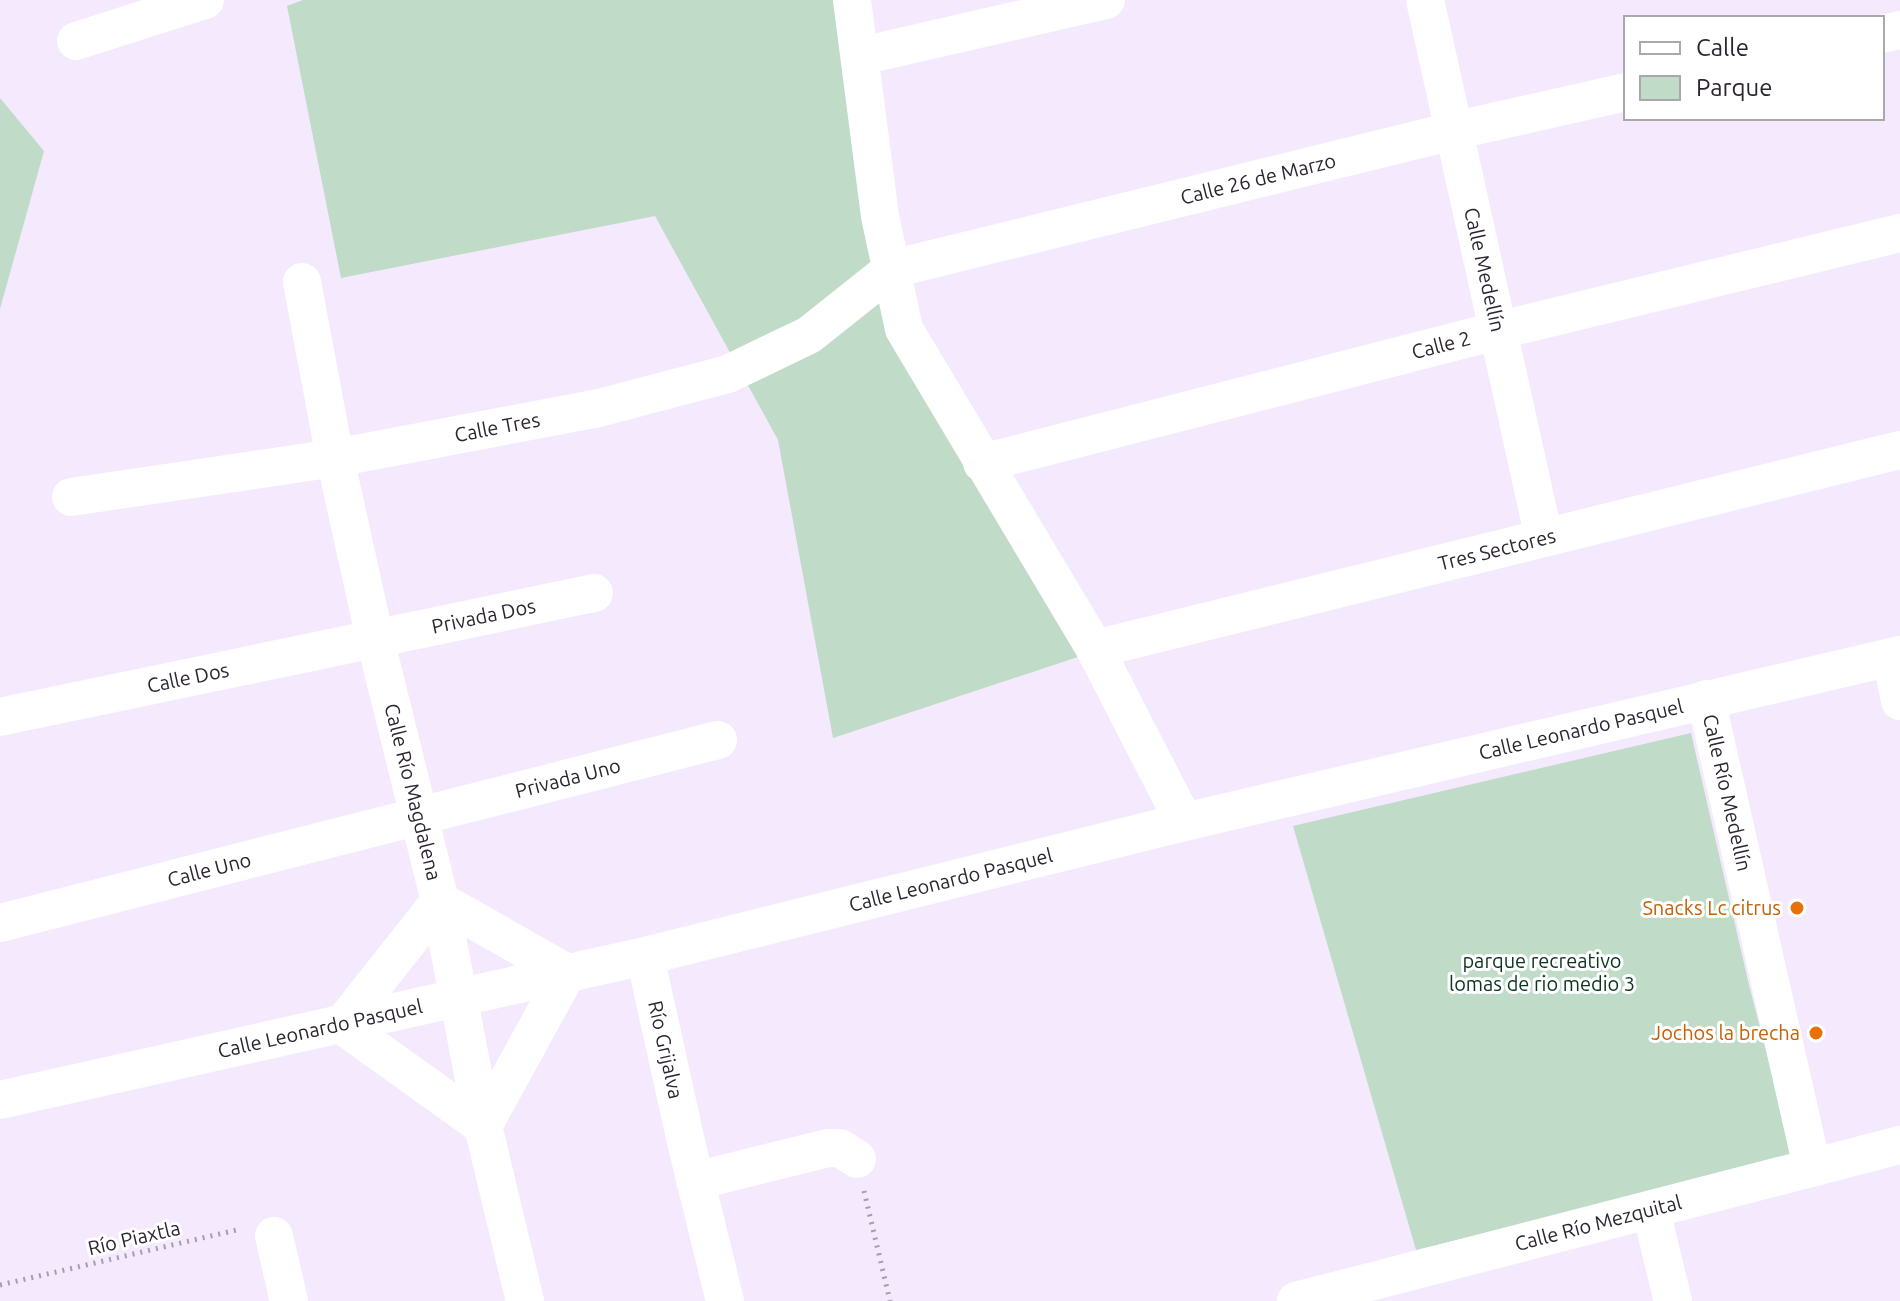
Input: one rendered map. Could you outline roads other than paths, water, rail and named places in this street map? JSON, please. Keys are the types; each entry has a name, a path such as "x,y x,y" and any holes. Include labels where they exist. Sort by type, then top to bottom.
{"street":[{"path":"76,41 205,0"},
{"path":"852,0 880,216 904,329 1095,649 1184,822"},
{"path":"861,56 1106,0"},
{"name":"Calle Medellín","path":"1425,0 1544,538"},
{"name":"Calle 26 de Marzo","path":"892,269 1453,131 1624,92"},
{"name":"Calle 2","path":"982,463 1500,330 1900,233"},
{"name":"Calle Tres","path":"71,497 335,458 599,408 728,374 809,335 892,269"},
{"name":"Calle Río Magdalena","path":"302,282 335,458 375,639 440,901 483,1126 525,1301"},
{"name":"Tres Sectores","path":"1095,649 1900,450"},
{"name":"Privada Dos","path":"375,639 594,593"},
{"name":"Calle Dos","path":"0,717 375,639"},
{"path":"1895,656 1900,701"},
{"name":"Calle Leonardo Pasquel","path":"0,1100 645,956 1184,822 1895,656"},
{"name":"Calle Río Medellín","path":"1706,699 1812,1167"},
{"name":"Privada Uno","path":"418,818 718,740"},
{"name":"Calle Uno","path":"0,923 418,818"},
{"path":"440,901 567,973 483,1126 342,1025 440,901"},
{"name":"Río Grijalva","path":"645,956 725,1301"},
{"name":"Calle Río Mezquital","path":"1296,1301 1900,1145"},
{"path":"695,1181 828,1148 840,1148 857,1159"},
{"path":"1651,1211 1673,1301"},
{"path":"274,1236 289,1301"}],"place":[{"name":"Snacks Lc citrus","path":"1797,908"},
{"name":"Jochos la brecha","path":"1816,1033"}],"park label":[{"name":"parque recreativo lomas de rio medio 3","path":"1542,972"}]}
